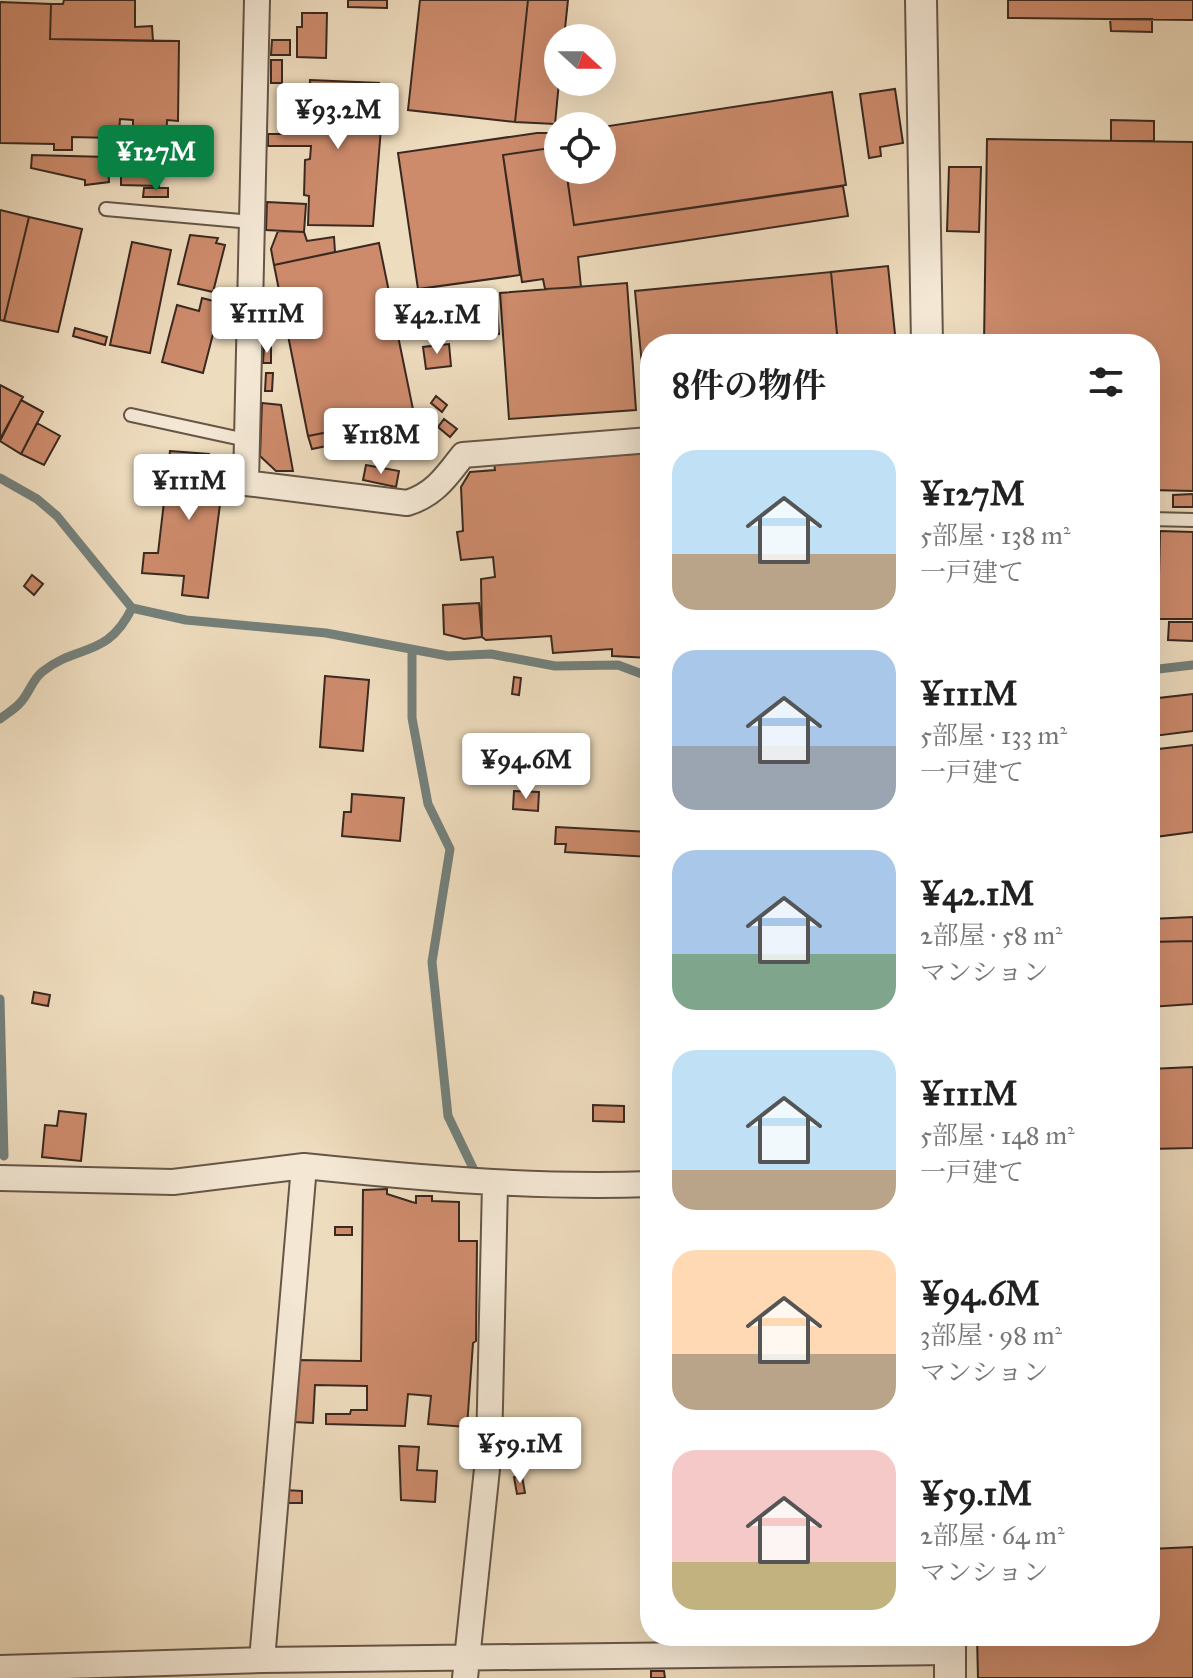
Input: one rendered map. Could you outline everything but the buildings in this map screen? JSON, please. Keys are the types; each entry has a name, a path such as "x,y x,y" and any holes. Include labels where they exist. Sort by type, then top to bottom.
{"street":[{"path":"257,0 246,483 407,503 424,498 439,487 463,455 640,441"},
{"path":"921,0 927,334"},
{"path":"262,1660 304,1166"},
{"path":"0,1178 173,1182 304,1166 495,1184 564,1187 640,1184"},
{"path":"465,1669 489,1450 495,1184"},
{"path":"0,1668 262,1660 465,1669 950,1655"}],"lane":[{"path":"106,209 252,222"},
{"path":"131,415 246,440"},
{"path":"1160,519 1193,520"}],"waterway":[{"path":"0,478 37,499 57,516 132,608 186,620 326,633 448,656 491,654 555,666 618,665 640,673"},
{"path":"0,719 20,703 42,672 55,663 102,643 122,624 132,608"},
{"path":"412,652 412,718 428,804 450,849 432,962 448,1116 473,1168"},
{"path":"1160,669 1193,665"},
{"path":"0,999 4,1156"}]}
